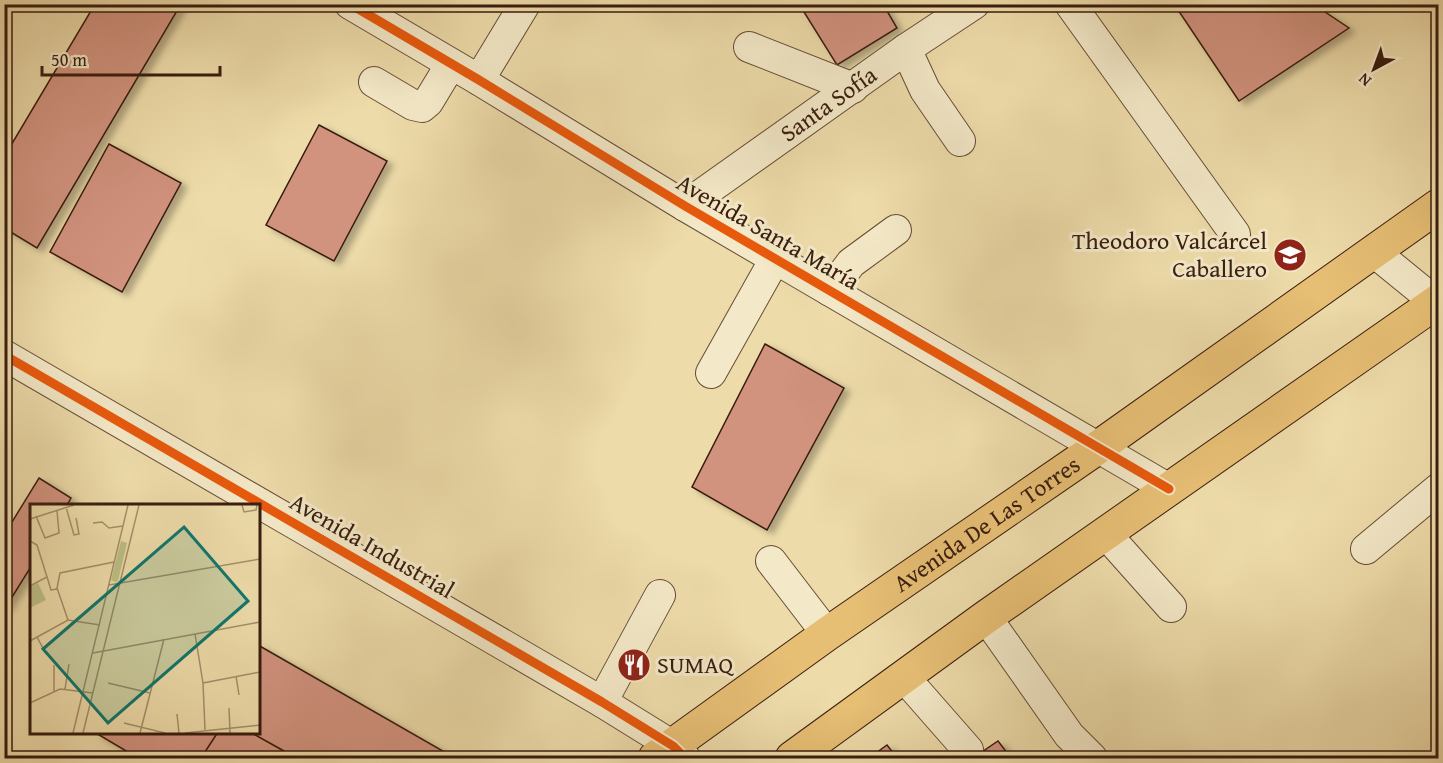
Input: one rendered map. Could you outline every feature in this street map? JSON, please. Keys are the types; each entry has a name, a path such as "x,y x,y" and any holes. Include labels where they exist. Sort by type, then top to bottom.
{"main road":[{"name":"Avenida De Las Torres","path":"671,754 827,634 1100,446 1438,206"},
{"path":"792,759 986,617 1438,302"}],"street":[{"name":"Avenida Santa María","path":"350,4 685,206 1100,446 1169,489"},
{"path":"479,80 525,4"},
{"name":"Santa Sofía","path":"685,206 906,49 974,4"},
{"path":"1070,4 1235,234"},
{"path":"749,47 853,88"},
{"path":"906,49 926,90 960,141"},
{"path":"374,82 413,105 422,107 428,102 451,64"},
{"path":"830,291 850,263 896,230"},
{"path":"1373,251 1438,302"},
{"path":"711,373 775,259"},
{"name":"Avenida Industrial","path":"4,355 602,702 671,754"},
{"path":"1366,549 1438,489"},
{"path":"1106,534 1171,607"},
{"path":"771,561 827,634"},
{"path":"602,702 660,595"},
{"path":"986,617 1069,735 1092,759"},
{"path":"904,677 968,750"}],"building":[{"path":"95,4 181,4 37,248 4,228 4,157"},
{"path":"799,4 883,4 897,28 837,65"},
{"path":"1174,4 1313,4 1349,28 1239,101"},
{"path":"319,125 387,161 334,261 266,225"},
{"path":"109,144 181,183 122,292 50,252"},
{"path":"765,344 844,388 767,530 692,487"},
{"path":"39,478 71,498 68,504 30,504 30,568 4,610 4,535"},
{"path":"260,646 455,758 296,758 252,733 260,733"},
{"path":"96,733 217,733 201,758 138,758"},
{"path":"217,733 252,733 286,752 281,758 201,758"},
{"path":"998,741 1011,758 973,758"},
{"path":"887,745 897,758 869,758"}],"cycle path":[{"path":"350,4 685,206 1169,489"},
{"path":"4,355 602,702 673,746 685,758"}],"place":[{"name":"Theodoro Valcárcel Caballero","path":"1290,255"},
{"name":"SUMAQ","path":"634,665"}]}
